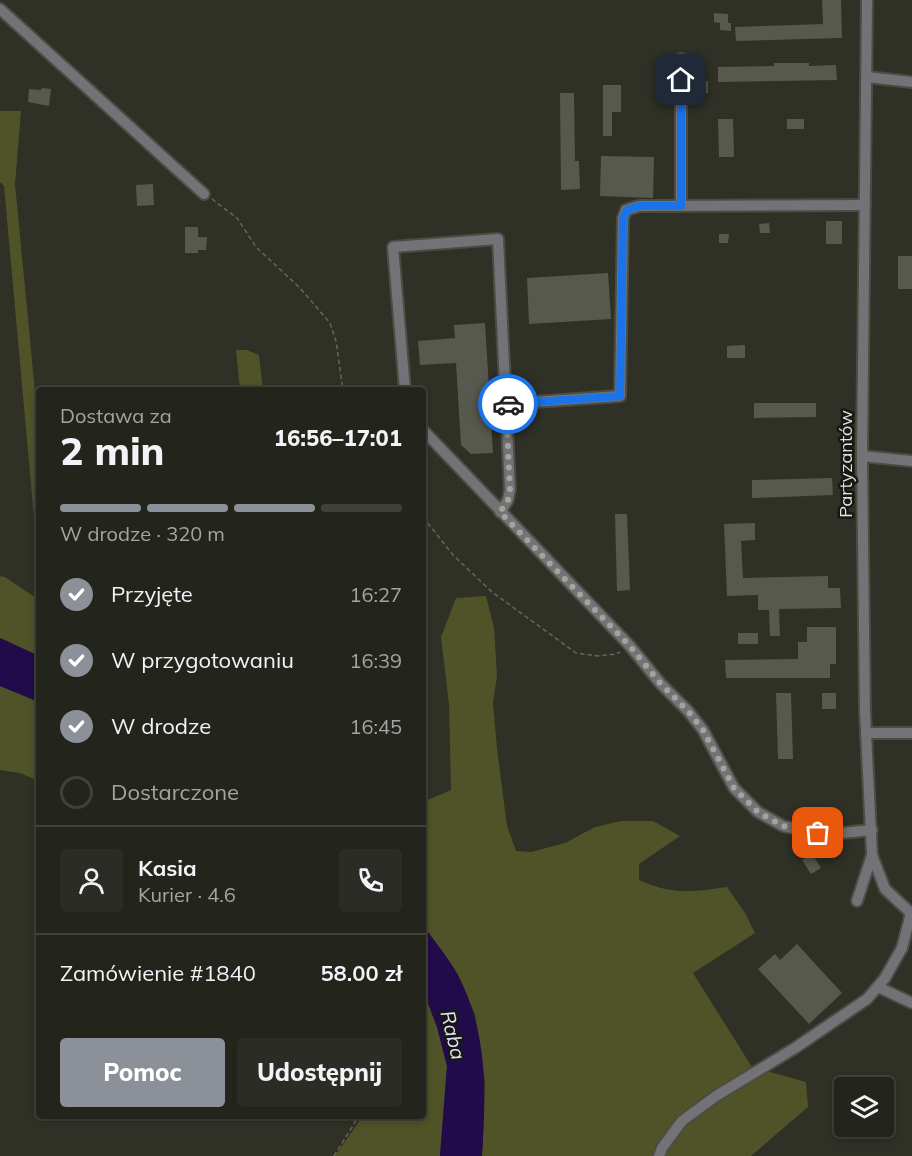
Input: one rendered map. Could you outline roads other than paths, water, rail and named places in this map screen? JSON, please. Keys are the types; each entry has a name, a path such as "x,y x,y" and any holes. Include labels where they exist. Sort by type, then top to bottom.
{"street":[{"name":"Partyzantów","path":"867,0 862,456 866,733 872,855 885,889 912,913"},
{"path":"0,9 204,194"},
{"path":"681,59 681,206"},
{"path":"867,77 912,82"},
{"path":"506,405 620,396 623,218 627,210 639,206 865,205"},
{"path":"405,387 393,247 498,239 510,490 508,500 500,512"},
{"path":"426,433 630,646 660,683 693,717 703,730 734,788 758,812 783,826 805,831 831,834 872,830"},
{"path":"862,456 912,461"},
{"path":"866,733 912,733"},
{"path":"857,901 872,855"},
{"path":"659,1156 662,1148 682,1121 716,1096 795,1048 867,999 885,978 902,948 912,913"},
{"path":"878,987 912,1003"}],"water":[{"path":"0,638 36,655 36,701 0,686"},
{"name":"Raba","path":"426,929 458,975 475,1019 483,1063 482,1156 440,1156 447,1066 437,1027 426,998"}]}
